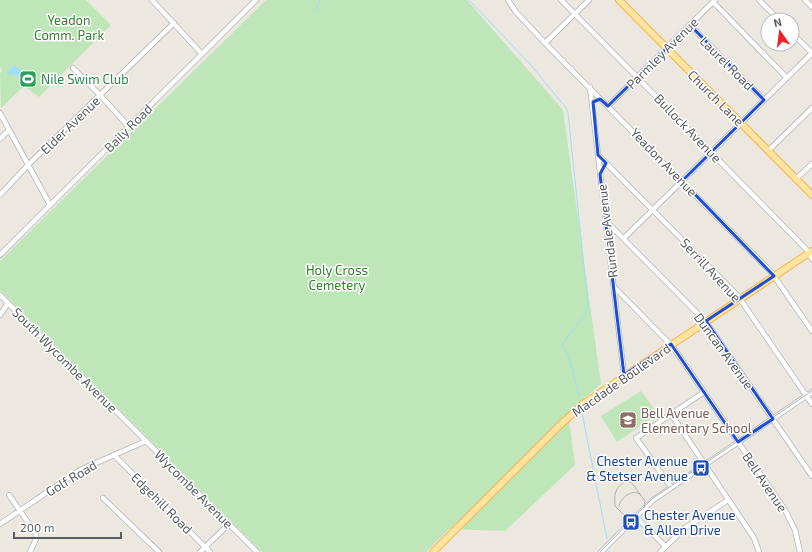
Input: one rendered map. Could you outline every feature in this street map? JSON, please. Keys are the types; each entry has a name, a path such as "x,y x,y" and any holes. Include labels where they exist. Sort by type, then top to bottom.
{"main road":[{"name":"Church Lane","path":"620,0 812,195"},
{"name":"Macdade Boulevard","path":"433,552 590,398 774,276 811,254"}],"street":[{"path":"152,0 202,54"},
{"name":"Baily Road","path":"0,255 256,0"},
{"name":"Bullock Avenue","path":"561,0 811,254"},
{"path":"545,42 589,0"},
{"path":"759,0 771,12"},
{"path":"805,0 812,7"},
{"name":"Yeadon Avenue","path":"509,1 516,12 774,276 812,331"},
{"path":"714,1 787,78"},
{"name":"Parmley Avenue","path":"608,106 714,1"},
{"name":"Elder Avenue","path":"0,195 28,165 101,96 174,23"},
{"name":"Laurel Road","path":"690,25 764,100"},
{"path":"624,238 812,53 800,41"},
{"path":"73,68 129,127"},
{"name":"Rundale Avenue","path":"590,87 624,376"},
{"path":"592,105 596,99 603,100"},
{"path":"768,151 812,110"},
{"path":"0,113 50,205"},
{"path":"0,139 9,130"},
{"name":"Serrill Avenue","path":"598,155 740,299 812,404"},
{"path":"796,179 812,164"},
{"path":"600,174 604,167 610,167"},
{"name":"Duncan Avenue","path":"606,221 706,322 812,476"},
{"name":"Bell Avenue","path":"614,287 671,344 790,518 797,536 800,552"},
{"name":"South Wycombe Avenue","path":"0,295 131,426"},
{"path":"0,315 8,303"},
{"path":"671,487 636,438 704,392"},
{"path":"601,552 649,502 812,392"},
{"path":"671,414 754,538 759,552"},
{"name":"Wycombe Avenue","path":"131,426 257,552"},
{"name":"Golf Road","path":"0,524 74,473 146,441"},
{"name":"Edgehill Road","path":"114,454 210,552"},
{"path":"9,495 36,534 36,539 30,552"},
{"path":"103,498 159,552"},
{"path":"660,552 685,528 728,500"},
{"path":"635,516 665,546"},
{"path":"200,552 229,524"}],"highlighted area":[{"path":"690,25 764,100 682,181 774,276 706,321 773,419 738,442 671,344 624,375 600,174 606,163 598,155 593,102 600,99 608,106"}],"green space":[{"name":"Yeadon Comm. Park","path":"0,0 86,0 111,25 39,97 24,86 1,108 0,73 2,71 0,67"},
{"name":"Holy Cross Cemetery","path":"266,0 467,0 563,110 601,384 568,412 575,465 505,531 449,529 426,552 262,552 0,290 0,261"},
{"path":"641,391 658,414 617,442 601,416"}],"water":[{"path":"15,65 23,74 19,78 14,73 10,76 7,73"}],"waterway":[{"path":"315,13 320,0"},
{"path":"469,0 531,65 566,108 568,113 588,305 587,312 562,344 569,357 579,397"},
{"path":"582,413 607,539"}],"tram line":[{"path":"600,552 652,499 812,391"},
{"path":"634,519 628,519 615,506 615,494 617,488 626,481 632,483 645,501 644,508"},
{"path":"619,506 628,494 634,492 641,495"}],"place":[{"name":"Nile Swim Club","path":"28,79"},
{"name":"Bell Avenue Elementary School","path":"628,420"},
{"name":"Chester Avenue & Stetser Avenue","path":"701,468"},
{"name":"Chester Avenue & Allen Drive","path":"631,522"}]}
